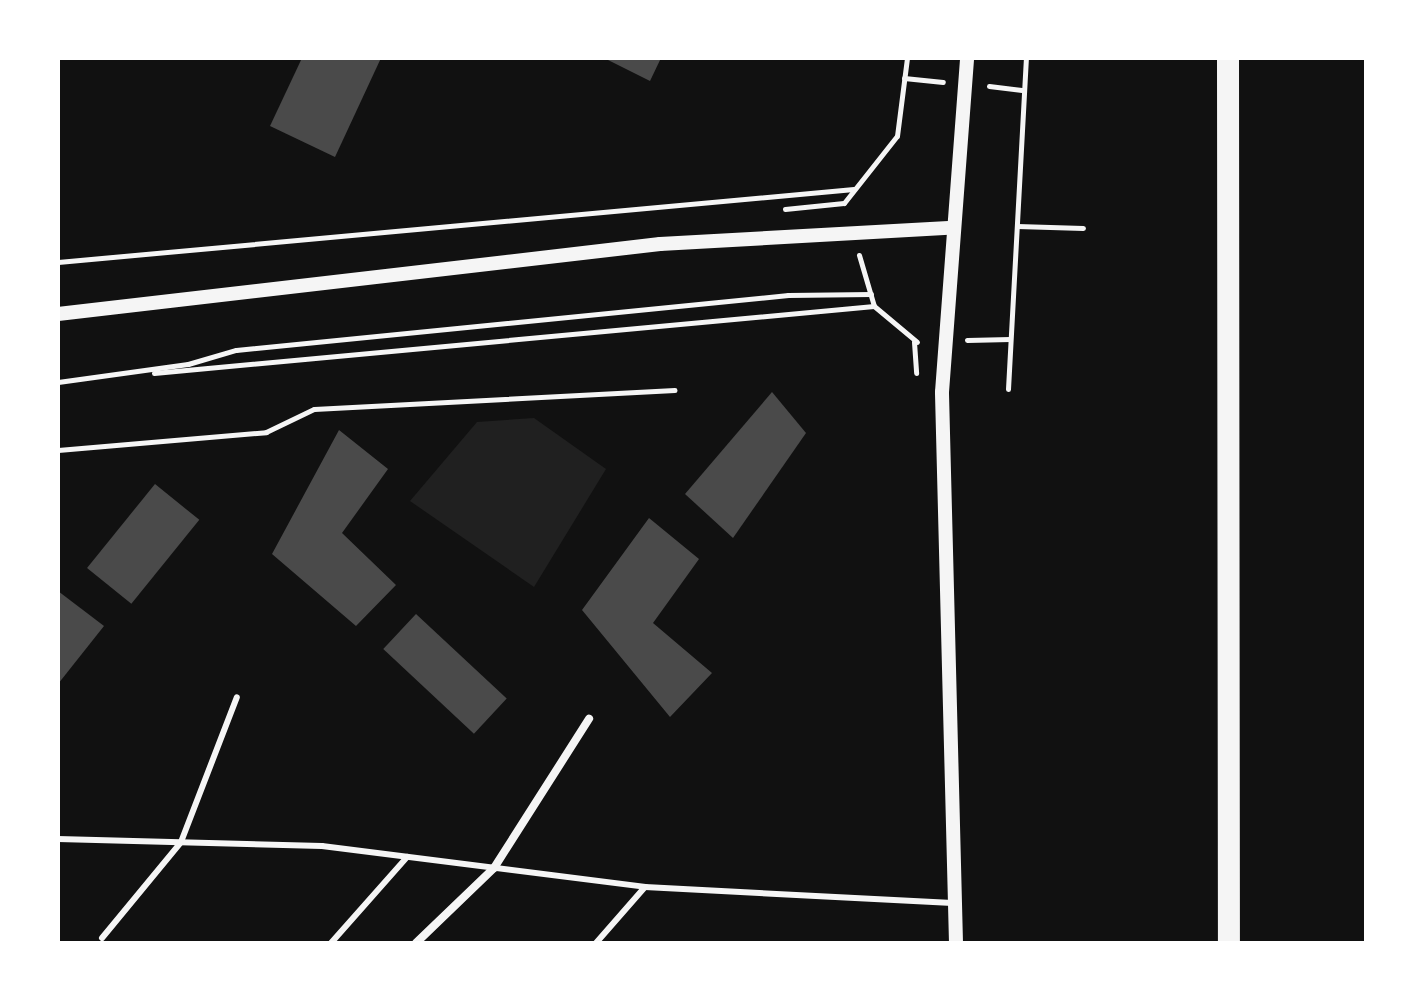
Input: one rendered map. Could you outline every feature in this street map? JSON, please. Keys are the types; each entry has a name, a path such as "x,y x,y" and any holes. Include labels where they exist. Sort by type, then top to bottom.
{"highway":[{"path":"1228,58 1229,943"}],"street":[{"path":"956,943 942,392 949,228 967,58"},
{"path":"58,314 660,244 949,228"},
{"path":"416,943 494,868 589,719"}],"lane":[{"path":"102,938 181,842 237,697"},
{"path":"58,839 322,846 645,887 953,903"},
{"path":"331,943 407,857"},
{"path":"596,943 645,887"}],"path":[{"path":"844,203 897,136 907,58"},
{"path":"1008,389 1026,58"},
{"path":"58,262 855,189"},
{"path":"1017,226 1083,228"},
{"path":"58,382 137,372 236,350 788,295 871,294 874,306 914,342"},
{"path":"137,372 189,373 874,306"},
{"path":"58,450 266,432 314,409 674,390"}],"shaded area":[{"path":"534,418 606,469 534,587 410,501 477,422"}],"building":[{"path":"302,58 381,58 335,157 270,126"},
{"path":"604,58 661,58 650,81"},
{"path":"772,392 806,433 733,538 685,494"},
{"path":"339,430 388,469 342,533 396,585 356,626 272,554"},
{"path":"155,484 199,520 131,604 87,568"},
{"path":"649,518 699,559 653,623 712,673 670,717 582,610"},
{"path":"58,591 104,626 58,684"},
{"path":"416,614 507,699 474,734 383,649"}]}
